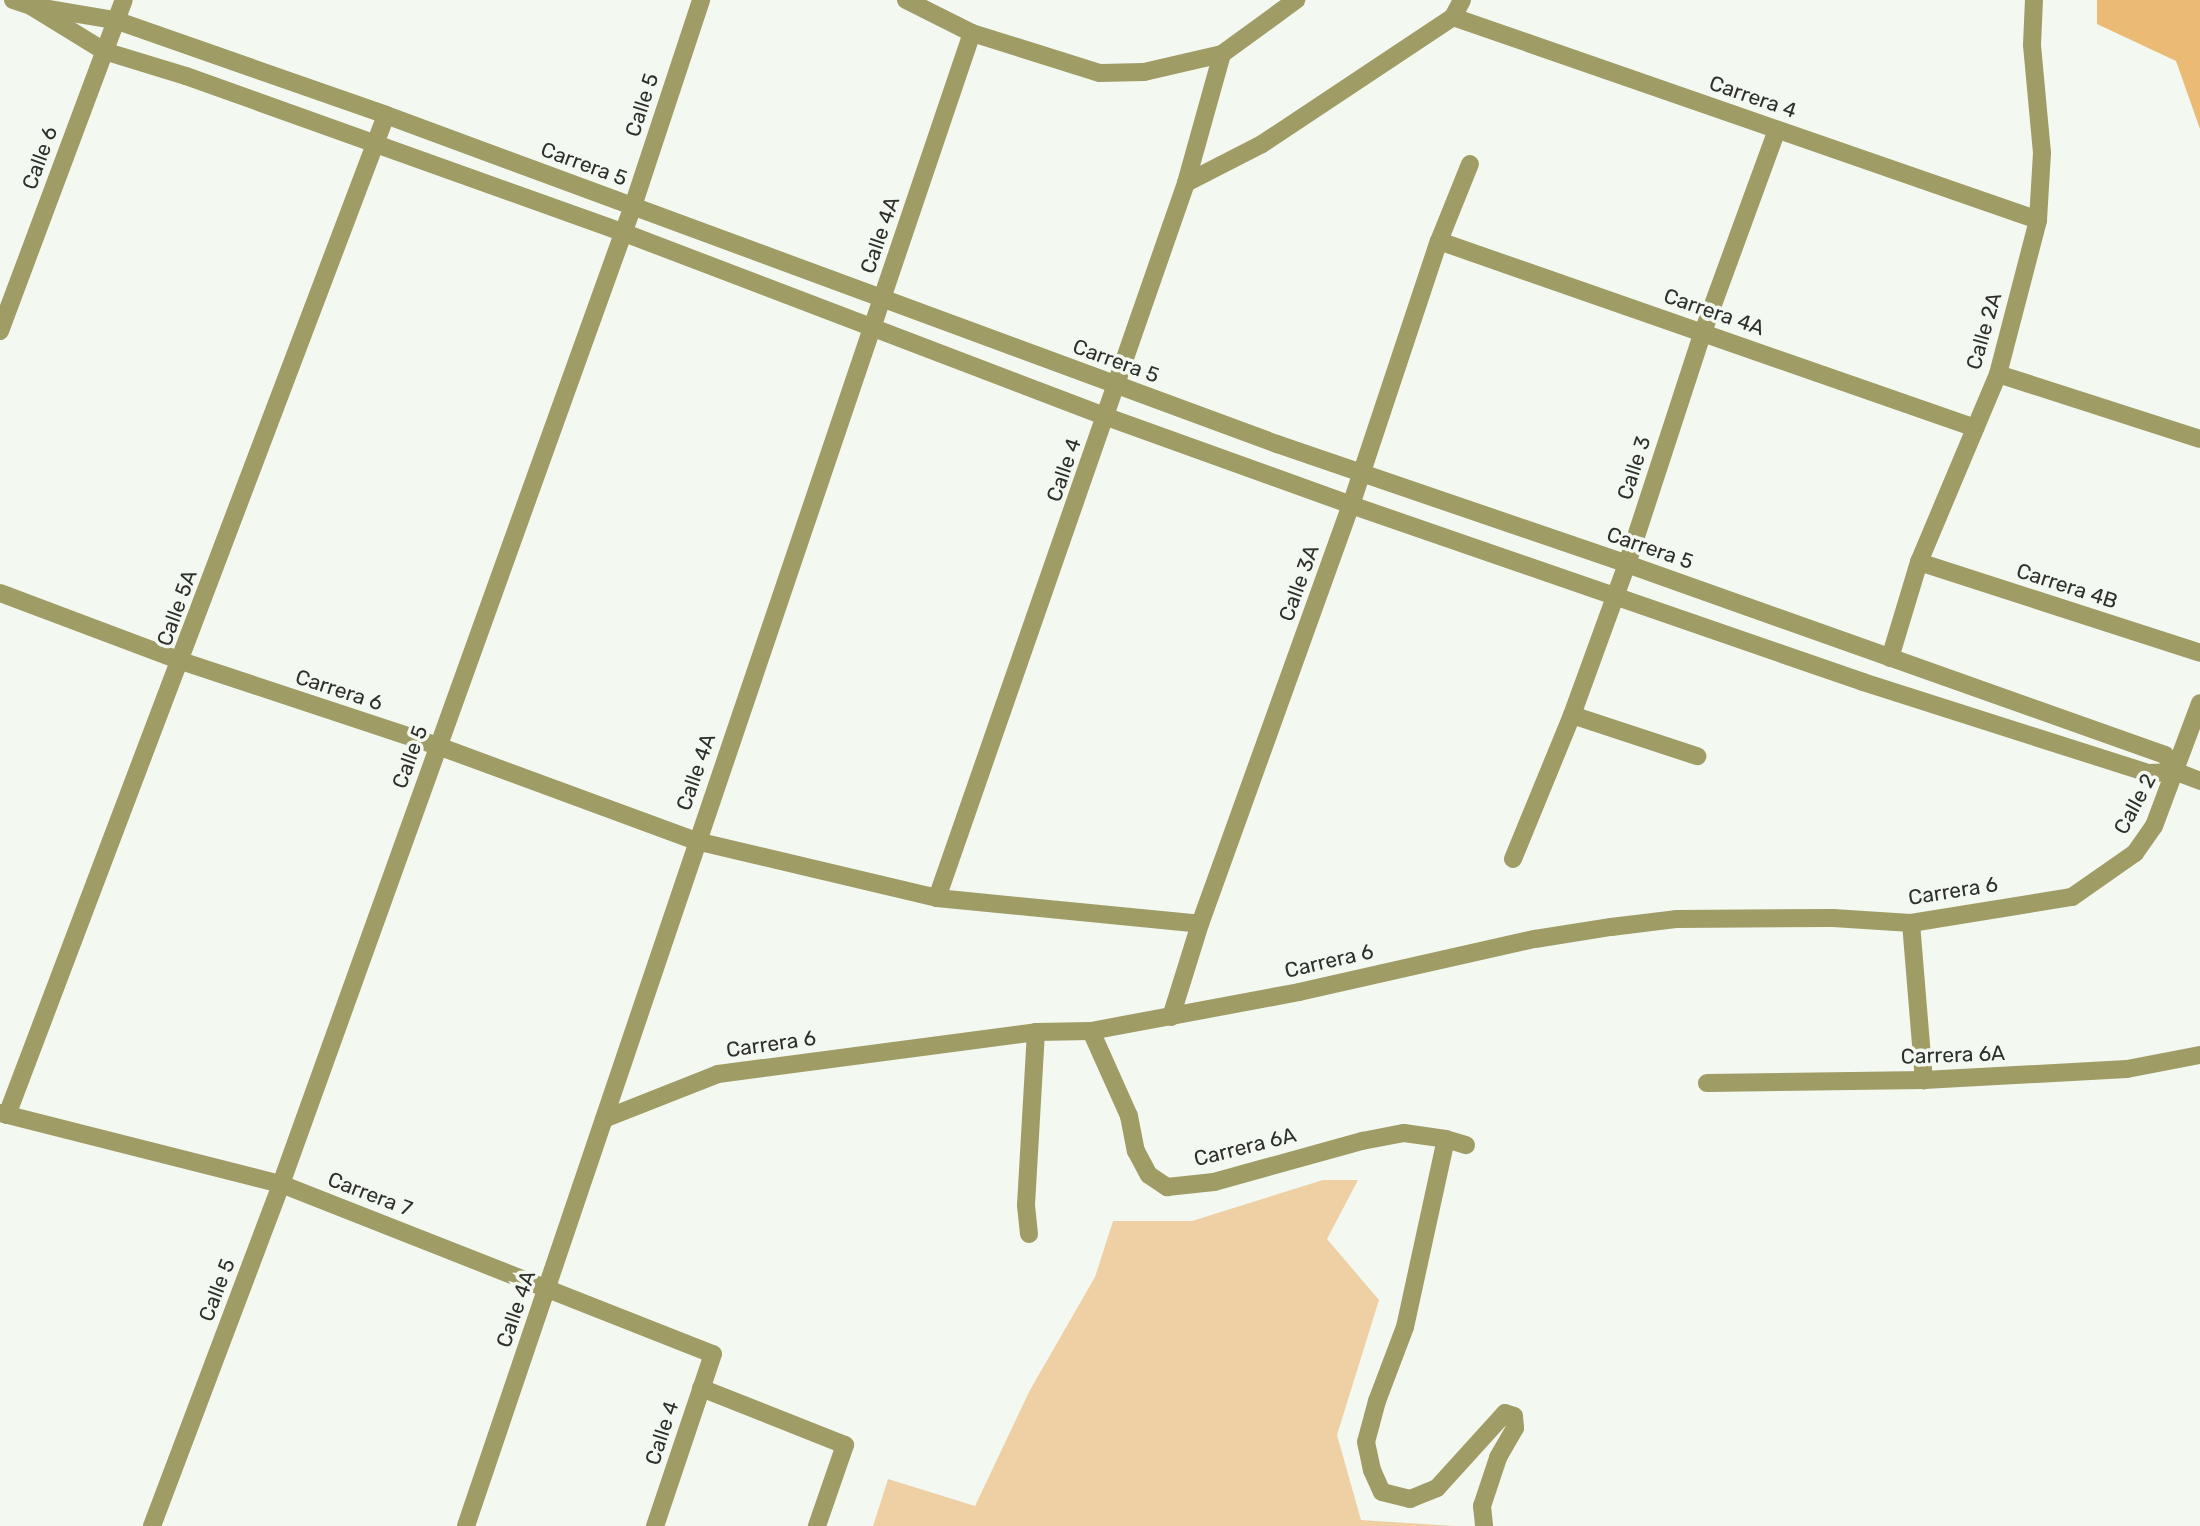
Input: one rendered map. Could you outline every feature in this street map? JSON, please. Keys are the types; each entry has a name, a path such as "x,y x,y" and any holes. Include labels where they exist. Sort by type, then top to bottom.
{"street":[{"name":"Carrera 5","path":"13,0 31,6 115,20 386,115 1361,474 1627,564 2165,755 2177,772"},
{"name":"Calle 6","path":"0,331 124,0"},
{"name":"Calle 5","path":"152,1526 281,1184 633,206 701,0"},
{"path":"906,0 972,33 1100,73 1144,72 1222,54 1296,0"},
{"path":"1186,183 1262,144 1453,17 1462,0"},
{"name":"Calle 2A","path":"1890,658 1919,562 1998,374 2038,220 2042,153 2032,45 2034,0"},
{"name":"Carrera 5","path":"31,6 104,51 186,76 622,232 1107,417 1351,505 1612,598 2149,773 2177,772 2200,781"},
{"name":"Carrera 4","path":"1453,17 2038,220"},
{"name":"Calle 4A","path":"466,1526 972,33"},
{"name":"Calle 4","path":"937,898 1107,417 1115,385 1186,183 1222,54"},
{"name":"Calle 5A","path":"4,1114 181,661 386,115"},
{"name":"Calle 3","path":"1513,859 1572,715 1612,598 1627,564 1703,332 1777,130"},
{"name":"Calle 3A","path":"1171,1017 1200,924 1351,505 1438,241 1470,164"},
{"name":"Carrera 4A","path":"1438,241 1975,428"},
{"path":"1998,374 2200,439"},
{"name":"Carrera 4B","path":"1919,562 2200,653"},
{"name":"Carrera 6","path":"0,593 181,661 438,746 696,841 937,898 1200,924"},
{"name":"Calle 2","path":"2072,897 2135,853 2154,826 2177,772 2200,704"},
{"path":"1572,715 1697,756"},
{"name":"Carrera 6","path":"604,1119 718,1074 1036,1032 1091,1031 1171,1017 1480,950 1611,927 1690,919 1833,918 1911,923 2072,897"},
{"path":"1911,923 1924,1080"},
{"name":"Carrera 6A","path":"1091,1031 1129,1116 1136,1152 1149,1175 1167,1187 1214,1182 1362,1140 1404,1133 1466,1145"},
{"path":"1029,1234 1026,1205 1036,1032"},
{"name":"Carrera 6A","path":"1707,1083 1924,1080 2127,1069 2200,1055"},
{"name":"Carrera 7","path":"4,1114 281,1184 713,1354"},
{"path":"1446,1139 1405,1327 1377,1401 1366,1442 1372,1470 1382,1492 1410,1499 1437,1488 1505,1413 1514,1416 1515,1428 1499,1458 1482,1506 1484,1526"},
{"name":"Calle 4","path":"655,1526 713,1354"},
{"path":"701,1388 845,1445 817,1526"}],"shaded area":[{"path":"2097,0 2200,0 2200,129 2176,61 2097,24"},
{"path":"1323,1180 1358,1180 1327,1239 1379,1300 1337,1435 1361,1520 1455,1526 873,1526 888,1479 975,1506 1030,1390 1095,1277 1113,1221 1192,1221"}]}
